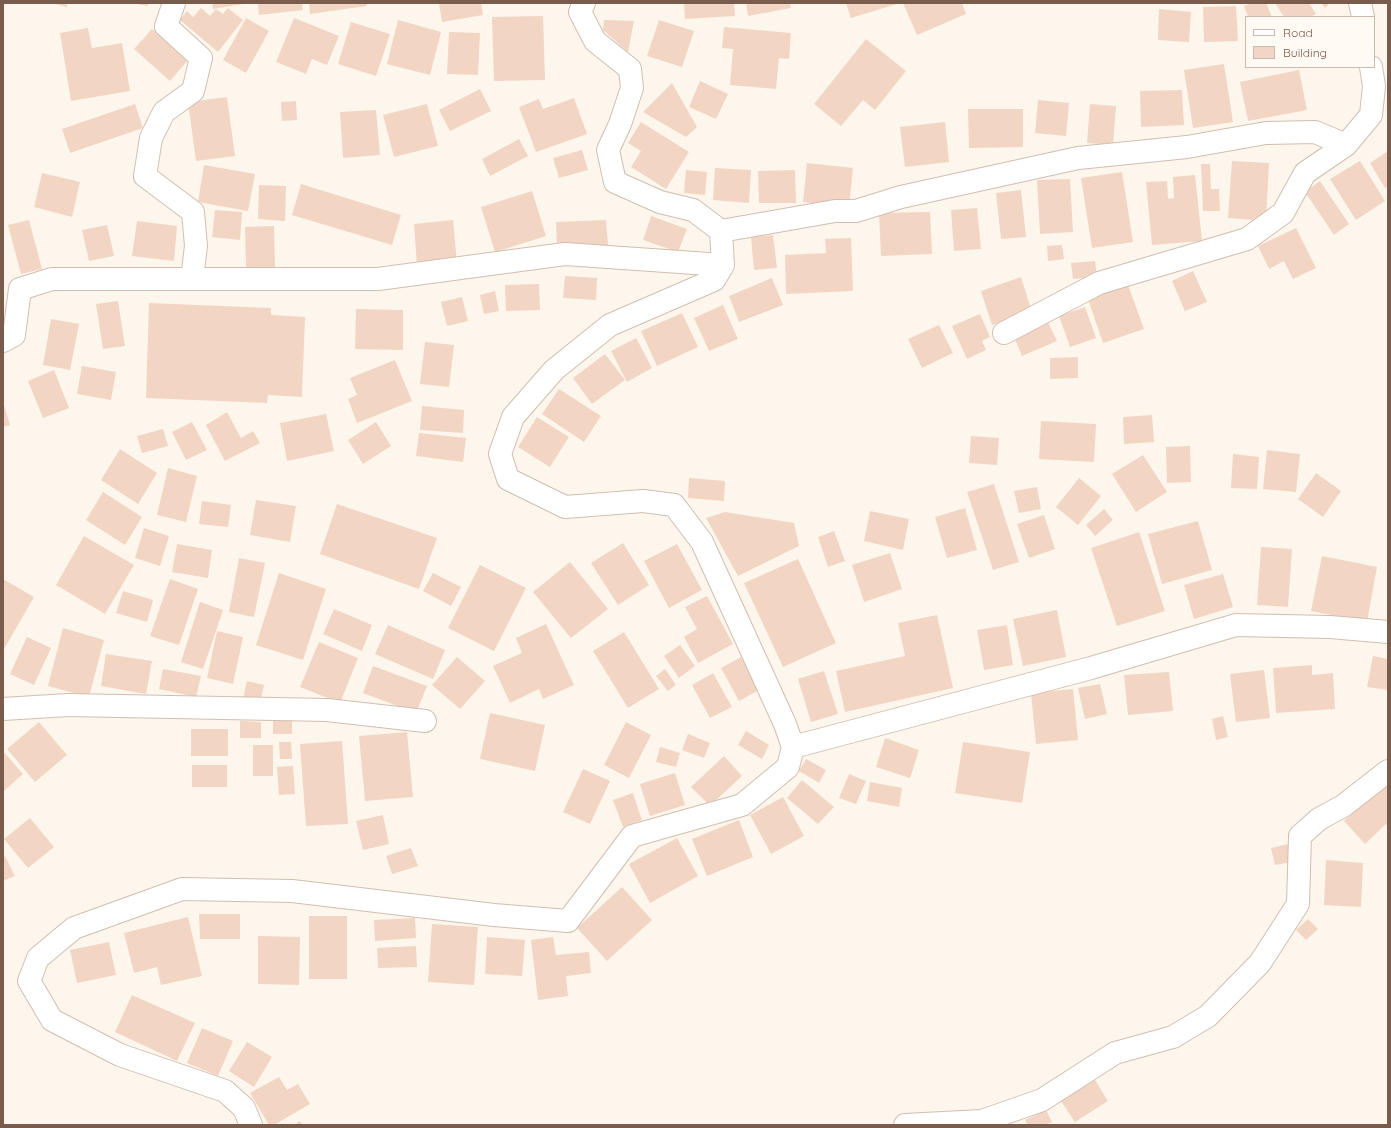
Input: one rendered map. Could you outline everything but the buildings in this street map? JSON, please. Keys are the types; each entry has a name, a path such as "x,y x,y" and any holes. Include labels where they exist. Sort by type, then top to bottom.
{"street":[{"path":"174,3 166,26 201,58 193,91 164,112 151,138 145,176 193,212 196,246 192,279"},
{"path":"584,3 580,12 595,41 630,69 632,88 620,124 608,150 615,182 660,202 693,210 721,231 835,211 856,211 901,197 1078,158 1187,147 1266,134 1314,132 1346,145"},
{"path":"1360,3 1363,16"},
{"path":"1004,333 1099,283 1247,239 1284,213 1305,173 1346,145 1371,115 1374,86 1371,68"},
{"path":"251,1125 244,1108 225,1092 120,1055 52,1020 29,980 38,958 74,928 182,889 292,891 494,915 568,921 632,836 742,805 788,767 793,747 785,724 702,542 674,505 644,500 565,506 508,479 500,454 513,417 554,370 610,325 714,280 723,265 721,231"},
{"path":"3,342 14,335 20,289 52,280 378,279 565,254 723,265"},
{"path":"793,747 1091,668 1236,625 1330,627 1388,632"},
{"path":"3,709 68,705 327,710 425,721"},
{"path":"905,1125 982,1120 1042,1100 1115,1053 1173,1037 1208,1016 1260,963 1298,904 1300,836 1319,819 1343,806 1388,771"}]}
